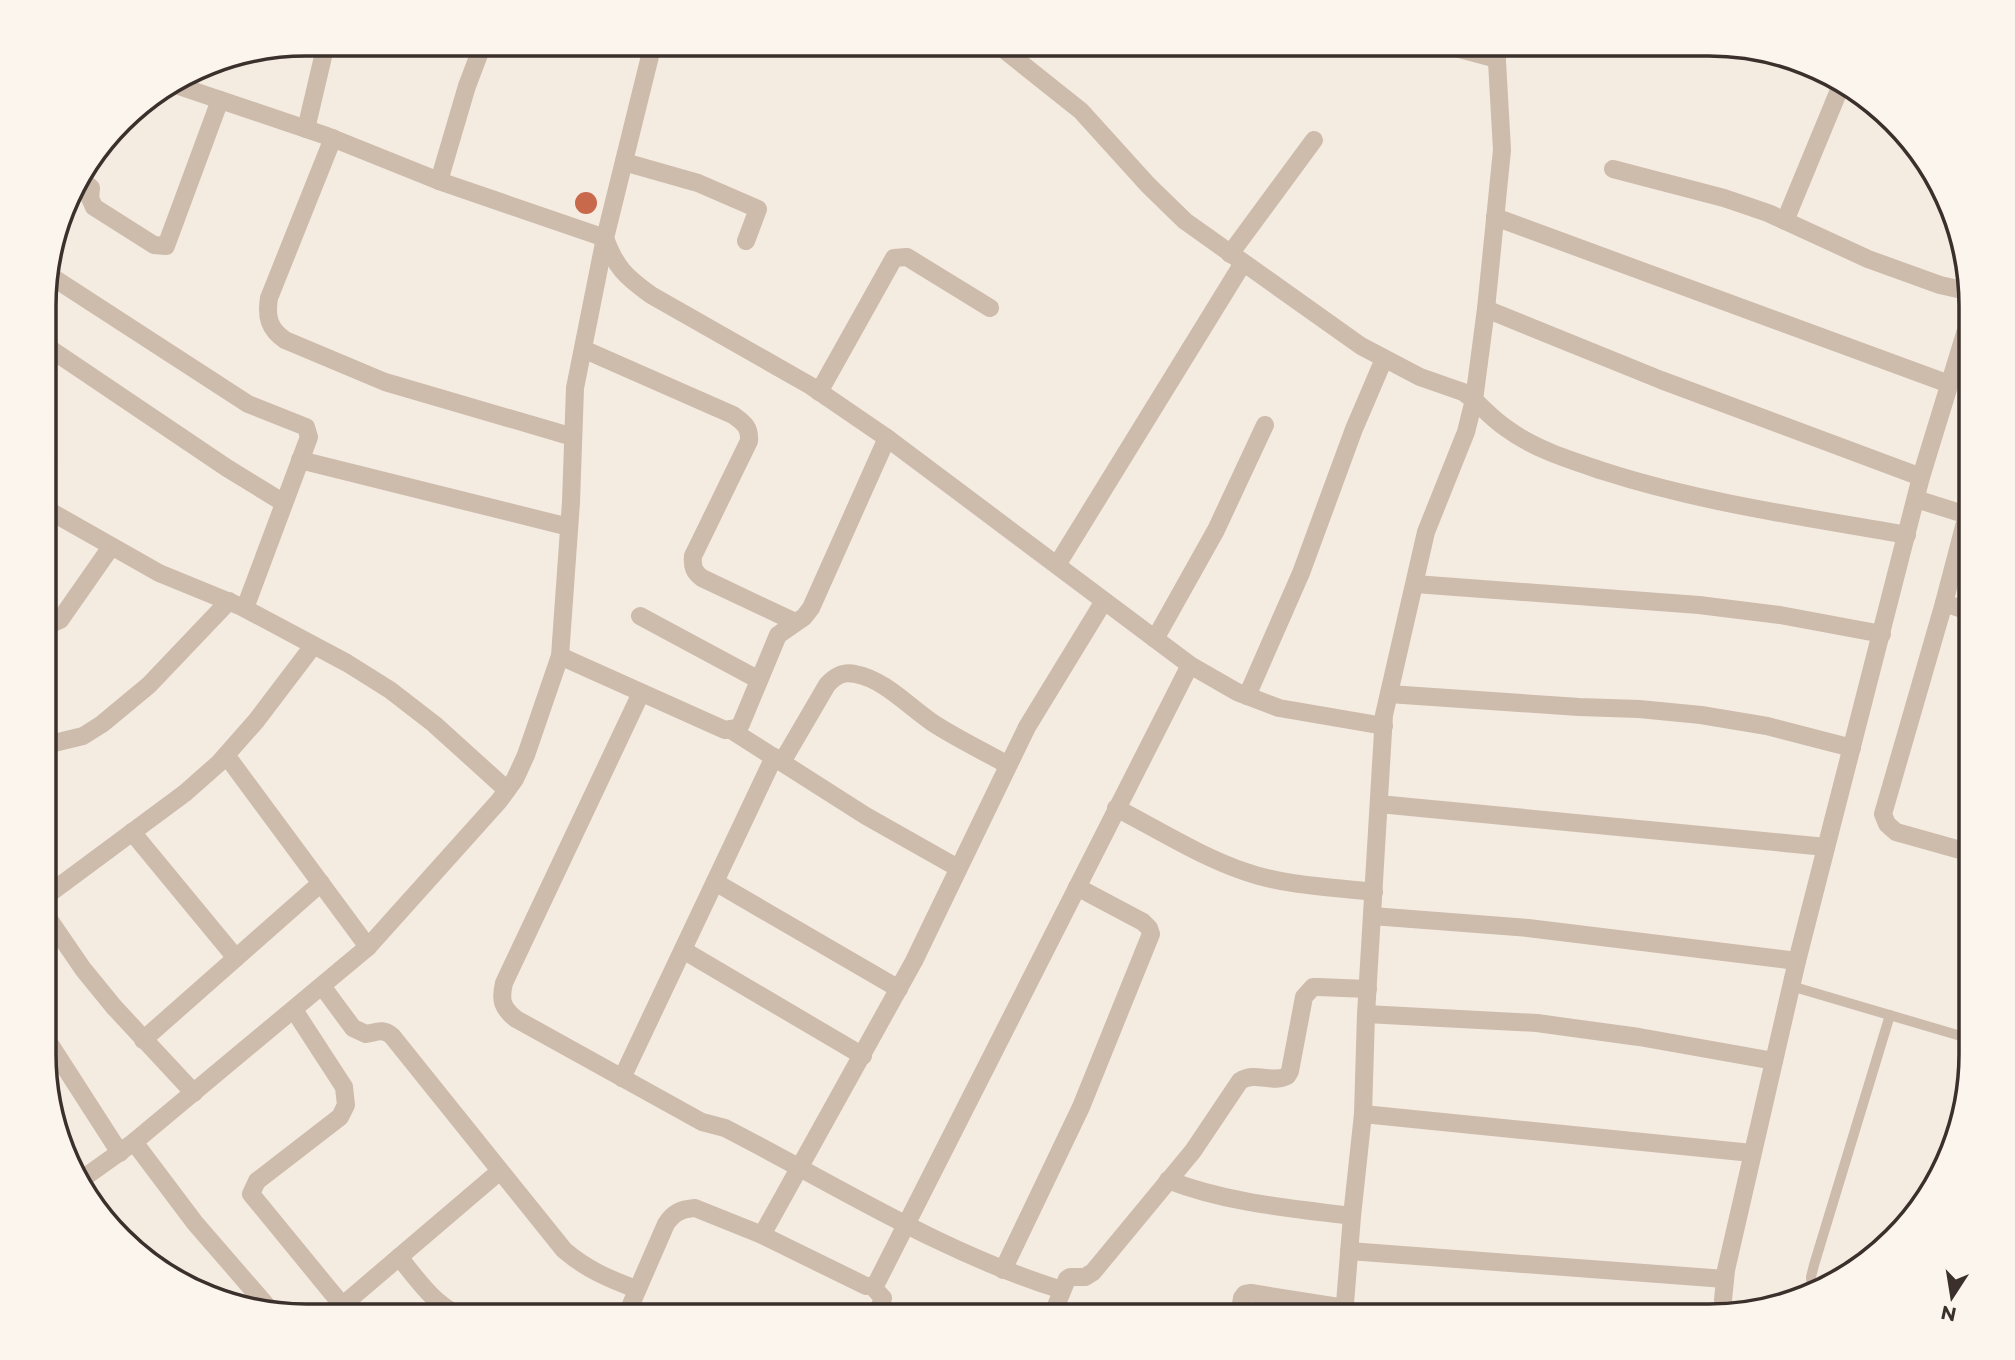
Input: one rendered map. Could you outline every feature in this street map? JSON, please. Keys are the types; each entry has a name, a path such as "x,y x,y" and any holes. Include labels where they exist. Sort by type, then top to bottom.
{"street":[{"path":"306,129 323,56"},
{"path":"439,181 478,56"},
{"path":"87,1176 127,1148 368,947 507,790 526,755 560,656 575,388 605,238 650,56"},
{"path":"1012,56 1081,111 1147,185 1185,220 1236,258 1329,325 1384,359 1420,377 1463,392 1507,429 1532,443 1563,458 1635,481 1720,502 1907,535"},
{"path":"1345,1304 1363,1114 1366,1014 1384,726 1426,532 1466,432 1474,400 1502,150 1496,56"},
{"path":"184,88 333,138 439,181 605,238 614,261 626,278 819,392 887,438 1190,665 1247,696 1279,708 1384,726"},
{"path":"1785,221 1838,92"},
{"path":"87,185 91,188 90,198 94,207 154,245 166,246 220,100"},
{"path":"333,138 269,298 267,313 275,333 285,340 385,382 573,436"},
{"path":"1056,565 1236,258 1314,140"},
{"path":"624,162 698,183 758,209 746,242"},
{"path":"1613,169 1724,198 1894,268 1958,288"},
{"path":"1495,217 1950,384"},
{"path":"819,392 894,258 906,257 990,308"},
{"path":"56,743 83,736 102,724 237,605 284,503 309,437 306,427 248,404 58,280"},
{"path":"1486,309 1661,380 1922,477"},
{"path":"583,349 733,415 745,424 750,432 748,441 693,556 692,567 702,578 795,622"},
{"path":"56,353 227,468 284,503"},
{"path":"1725,1303 1725,1279 1797,961 1916,499 1958,357"},
{"path":"1247,696 1301,573 1354,429 1384,359"},
{"path":"1155,639 1227,509 1265,425"},
{"path":"560,656 725,730 731,730 741,724 778,635 804,617 811,608 887,438"},
{"path":"300,460 569,527"},
{"path":"1916,499 1958,509"},
{"path":"56,515 159,573 237,605 390,690 434,724 507,790"},
{"path":"56,622 60,620 111,547"},
{"path":"1958,550 1883,814 1887,824 1896,832 1959,850"},
{"path":"1415,584 1699,605 1780,615 1882,634"},
{"path":"762,1235 899,989 1027,727 1104,601"},
{"path":"1944,603 1958,608"},
{"path":"640,616 759,680"},
{"path":"56,889 185,793 226,755 256,721 313,646"},
{"path":"630,1304 666,1224 672,1215 683,1209 695,1208 762,1235 866,1286 877,1282 1190,665"},
{"path":"622,1078 715,882 778,760 834,677 846,673 872,680 935,724 1008,765"},
{"path":"641,693 504,983 500,998 505,1010 516,1019 702,1122 725,1128 906,1225 1003,1270 1062,1290"},
{"path":"1389,694 1701,715 1767,726 1852,748"},
{"path":"731,730 866,817 958,869"},
{"path":"226,755 368,947"},
{"path":"1379,804 1826,847"},
{"path":"1116,808 1210,857 1247,873 1280,881 1374,892"},
{"path":"132,832 236,958"},
{"path":"715,882 899,989"},
{"path":"143,1040 321,883"},
{"path":"1003,1270 1081,1107 1151,934 1143,922 1077,887"},
{"path":"1372,916 1528,928 1797,961"},
{"path":"56,930 83,969 143,1040 194,1093"},
{"path":"682,950 863,1056"},
{"path":"322,986 354,1028 366,1034 380,1030 391,1036 550,1235 580,1264 597,1274 636,1289"},
{"path":"1057,1304 1070,1277 1085,1277 1093,1272 1192,1151 1240,1081 1245,1077 1284,1079 1287,1076 1304,998 1308,991 1318,987 1368,989"},
{"path":"294,1010 344,1087 346,1105 340,1117 257,1181 251,1194 335,1304"},
{"path":"1366,1014 1537,1023 1639,1037 1773,1061"},
{"path":"57,1065 263,1300"},
{"path":"1363,1114 1752,1153"},
{"path":"349,1304 399,1257 500,1171"},
{"path":"1168,1180 1193,1190 1233,1200 1352,1216"},
{"path":"1349,1251 1725,1279"},
{"path":"399,1257 439,1304"},
{"path":"872,1286 883,1298 881,1304"},
{"path":"1241,1304 1245,1294 1251,1293 1305,1304"}],"lane":[{"path":"1791,986 1959,1035"},
{"path":"1811,1282 1814,1265 1890,1015"}],"building":[{"path":"586,192 594,195 597,203 594,211 586,214 578,211 575,203 578,195"}]}
